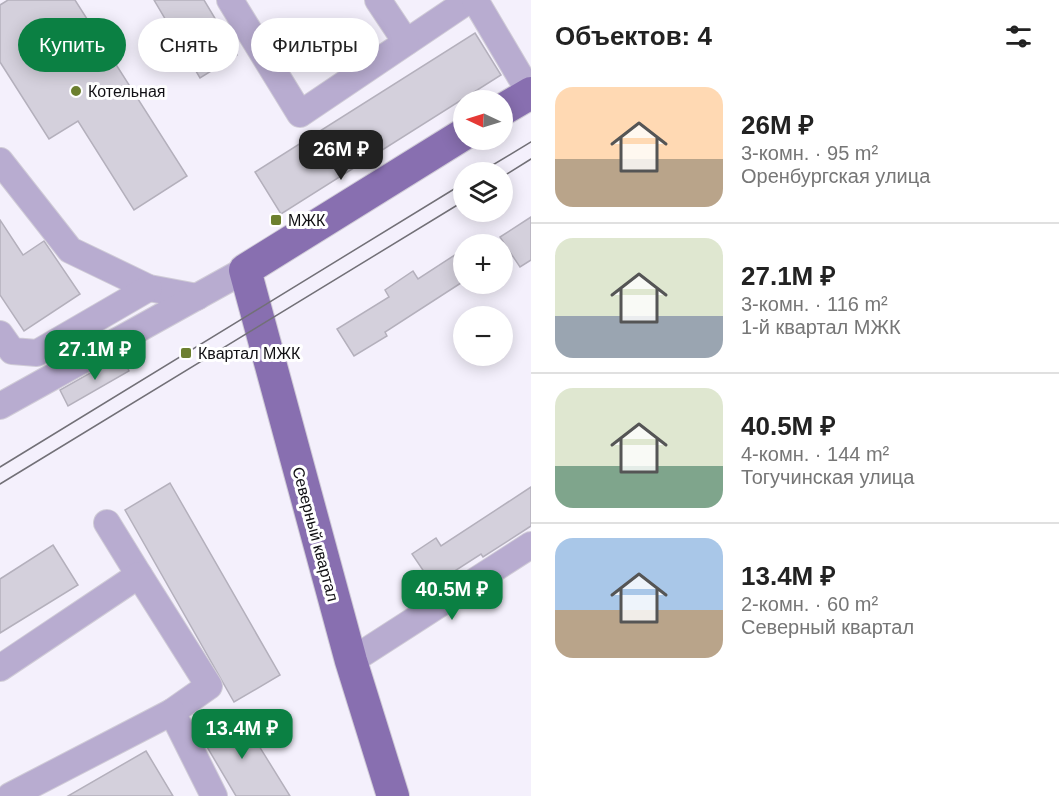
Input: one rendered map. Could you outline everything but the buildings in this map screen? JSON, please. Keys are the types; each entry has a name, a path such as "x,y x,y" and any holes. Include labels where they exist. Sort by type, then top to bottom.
{"main road":[{"path":"513,104 531,93"},
{"path":"245,270 453,141"},
{"name":"Северный квартал","path":"245,270 351,661 393,796"}],"street":[{"path":"230,0 300,114 469,0"},
{"path":"378,0 406,42"},
{"path":"475,0 531,93"},
{"path":"0,161 70,250 149,288 197,297"},
{"path":"0,406 245,270"},
{"path":"0,334 12,351 37,353 149,288"},
{"path":"10,796 172,712 209,686 107,523"},
{"path":"351,661 531,545"},
{"path":"0,668 139,574"},
{"path":"172,712 214,796"}],"tram line":[{"path":"498,162 531,142"},
{"path":"513,170 531,159"},
{"path":"0,467 453,190"},
{"path":"0,484 453,208"}],"place":[{"name":"Котельная","path":"76,91"},
{"name":"МЖК","path":"276,220"},
{"name":"Квартал МЖК","path":"186,353"}]}
